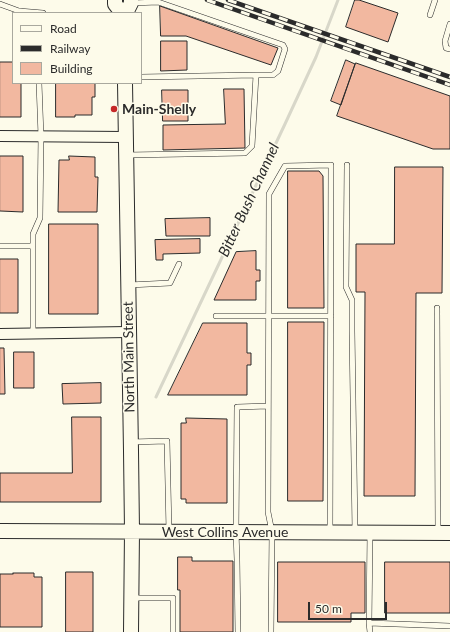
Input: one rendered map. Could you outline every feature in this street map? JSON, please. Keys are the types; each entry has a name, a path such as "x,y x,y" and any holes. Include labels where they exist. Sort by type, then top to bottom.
{"main road":[{"path":"115,0 115,4 127,7"},
{"name":"North Main Street","path":"124,84 131,442 131,632"},
{"name":"West Collins Avenue","path":"0,531 444,532"}],"street":[{"path":"0,136 125,137"},
{"path":"0,334 128,332"}],"lane":[{"path":"430,15 435,0"},
{"path":"127,7 158,2 283,45 285,49 278,71 273,75 142,77"},
{"path":"0,4 20,11 32,12"},
{"path":"450,24 445,41 446,48 450,49"},
{"path":"126,155 245,153 252,146 256,75"},
{"path":"33,333 33,234 40,218 41,136 39,84"},
{"path":"347,165 346,287 352,300 355,532"},
{"path":"271,632 272,532 268,512 269,194 285,166 331,166 330,532"},
{"path":"0,246 33,246"},
{"path":"128,285 170,284 179,264"},
{"path":"437,308 444,532"},
{"path":"216,316 331,316"},
{"path":"238,632 236,532 237,406 268,406"},
{"path":"131,442 167,441 169,532"},
{"path":"364,632 370,632 370,532"},
{"path":"131,598 173,598 173,632"},
{"path":"369,623 450,626 449,632"}],"building":[{"path":"355,0 398,13 388,42 346,27"},
{"path":"160,6 278,48 271,65 186,36 161,36"},
{"path":"161,41 187,41 187,70 161,71"},
{"path":"346,60 355,64 341,105 331,101"},
{"path":"0,62 12,62 12,84 21,84 21,117 0,117"},
{"path":"356,63 450,96 450,149 433,149 337,116"},
{"path":"56,84 95,84 95,97 92,97 92,115 56,117"},
{"path":"224,89 244,89 245,148 163,150 163,125 225,124"},
{"path":"162,90 188,90 188,121 163,121"},
{"path":"0,156 23,156 23,212 0,211"},
{"path":"69,156 95,157 95,177 98,177 97,212 58,212 59,160 69,160"},
{"path":"395,167 443,167 442,293 416,293 415,496 364,496 365,292 356,292 356,244 394,244"},
{"path":"288,171 319,171 323,176 324,308 288,308"},
{"path":"210,218 210,236 166,236 165,219"},
{"path":"49,224 98,224 98,314 49,314"},
{"path":"200,239 200,253 163,254 163,260 156,260 155,240"},
{"path":"256,251 256,270 260,270 260,281 256,281 256,300 214,300 236,252"},
{"path":"0,259 18,259 18,313 0,313"},
{"path":"288,322 324,322 323,501 288,501"},
{"path":"203,323 247,323 247,353 251,353 251,365 247,365 247,395 168,395"},
{"path":"0,348 4,348 5,394 0,394"},
{"path":"14,352 34,352 34,388 14,388"},
{"path":"101,383 101,403 63,404 62,384"},
{"path":"72,417 101,417 101,502 0,502 0,473 72,473"},
{"path":"186,418 227,419 227,503 186,503 186,499 181,499 181,423 186,423"},
{"path":"178,557 192,557 192,561 233,561 233,632 180,632"},
{"path":"278,562 365,562 365,613 351,613 351,622 278,622"},
{"path":"385,562 450,562 450,613 385,613"},
{"path":"66,572 93,572 93,632 66,632"},
{"path":"34,573 34,577 42,577 42,627 0,627 0,574"}],"waterway":[{"name":"Bitter Bush Channel","path":"156,397 316,57 338,0"}],"railway":[{"path":"207,0 450,85"},
{"path":"228,0 450,77"}],"place":[{"name":"Main-Shelly","path":"114,109"}]}
